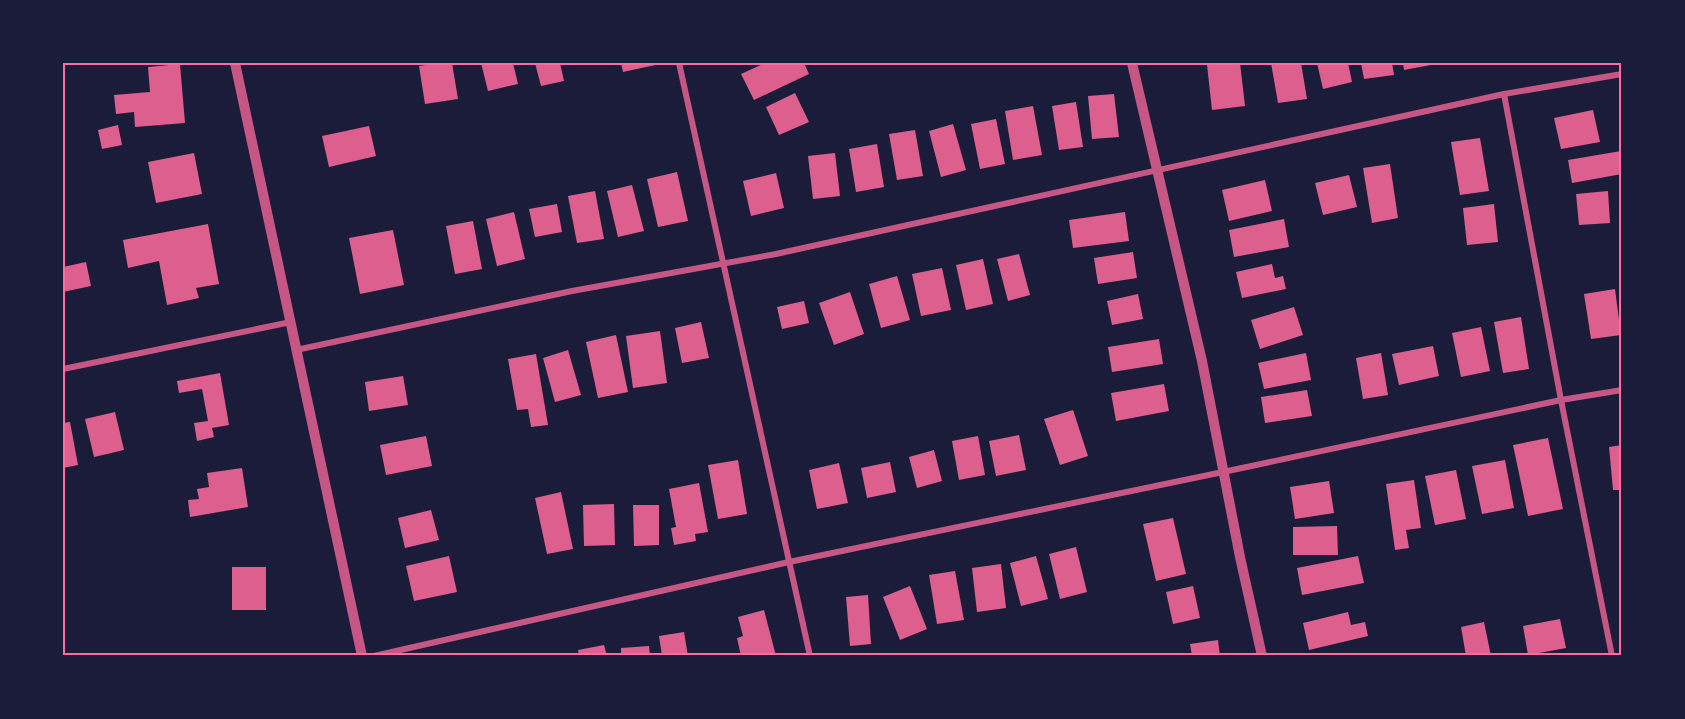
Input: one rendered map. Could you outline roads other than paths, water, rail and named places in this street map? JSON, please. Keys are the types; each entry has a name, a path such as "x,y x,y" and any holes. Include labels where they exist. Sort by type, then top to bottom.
{"street":[{"path":"235,63 362,656"},
{"path":"679,63 810,656"},
{"path":"1132,63 1202,361 1262,656"},
{"path":"296,350 572,291 776,254 1504,94 1622,74"},
{"path":"1504,94 1612,656"},
{"path":"63,369 291,322"},
{"path":"374,656 789,562 1561,400 1622,390"}]}
